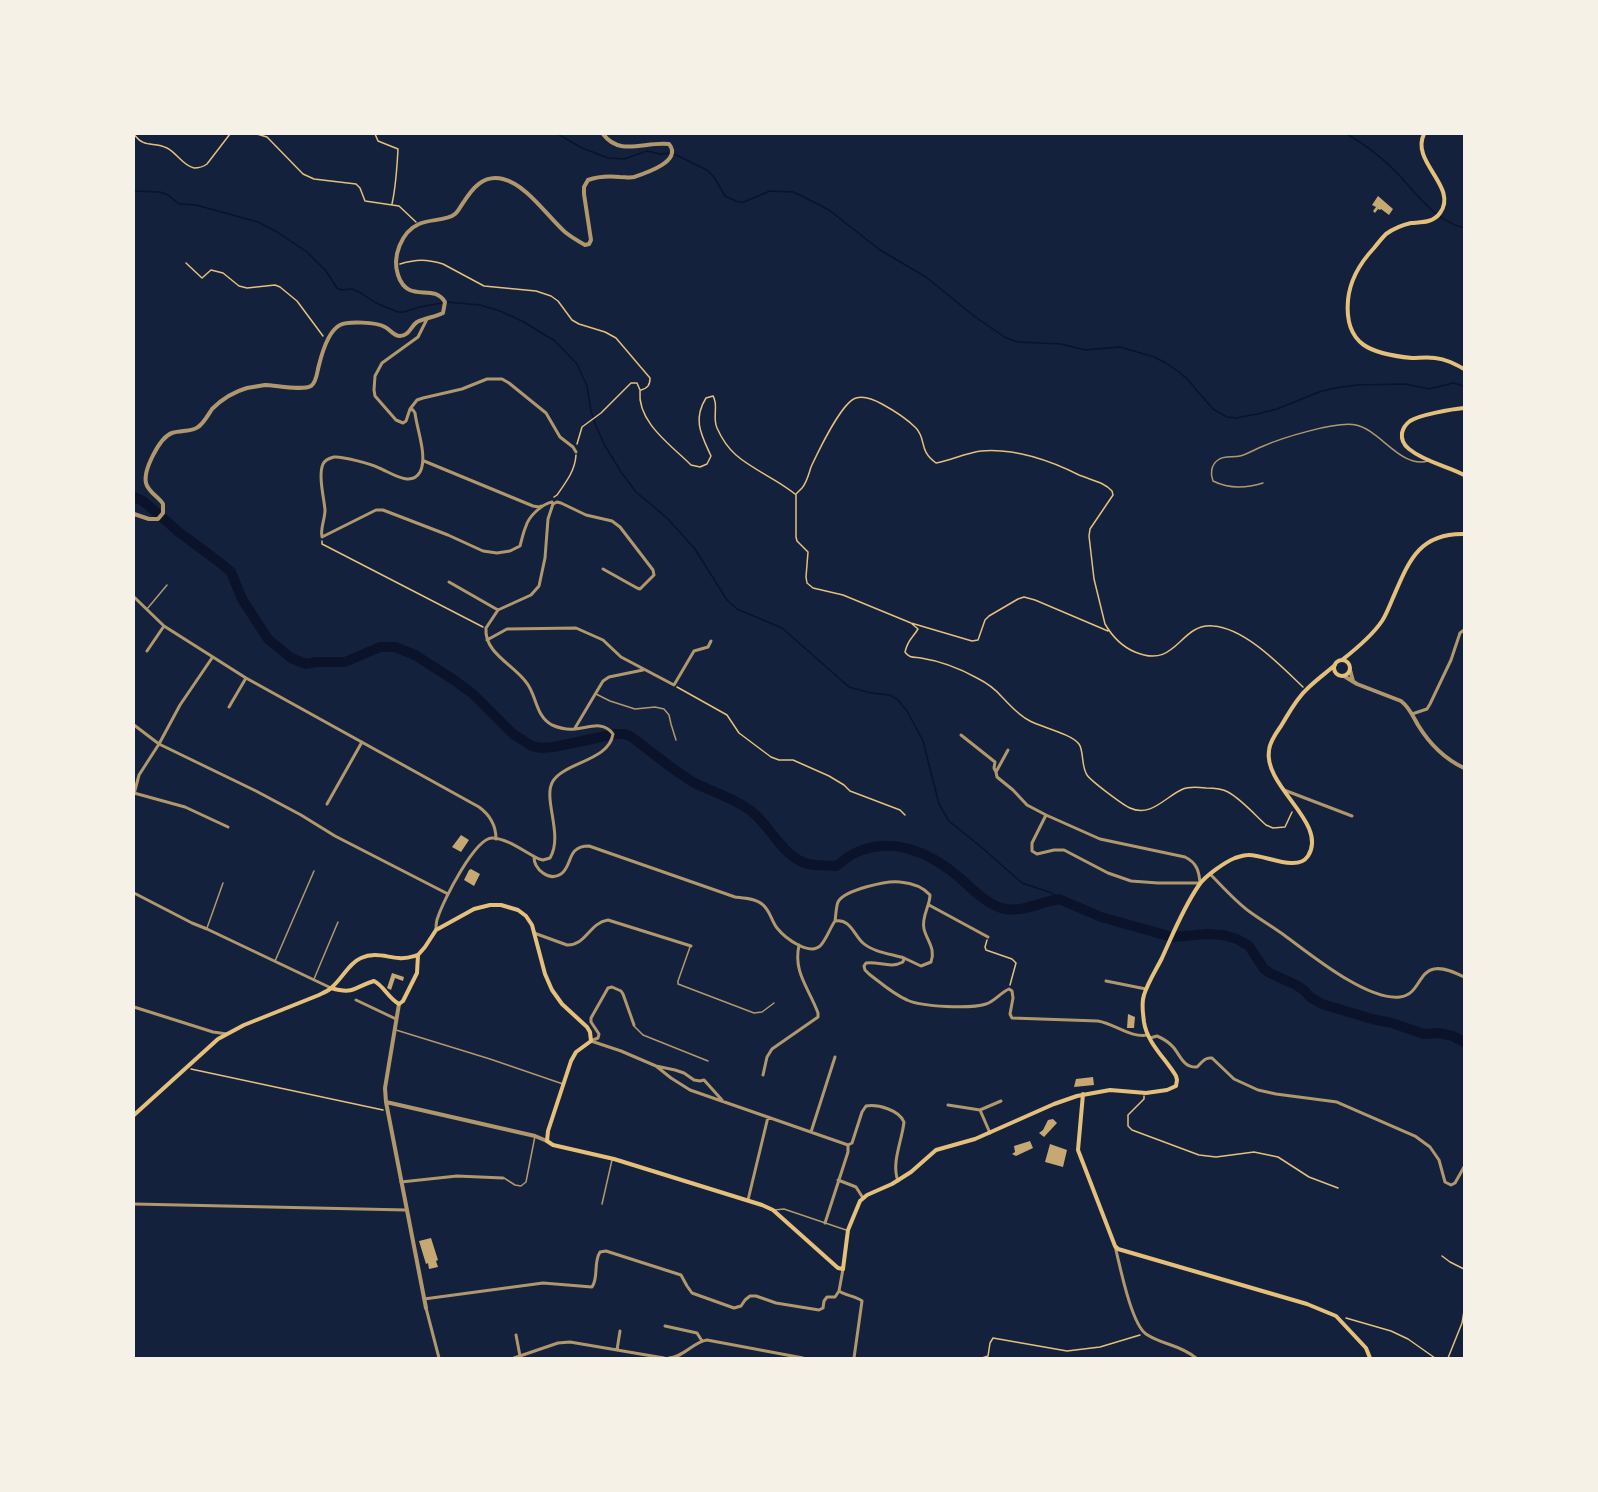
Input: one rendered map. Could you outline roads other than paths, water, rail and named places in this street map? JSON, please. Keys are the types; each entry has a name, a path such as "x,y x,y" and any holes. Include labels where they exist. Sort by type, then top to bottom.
{"main road":[{"path":"1424,134 1421,140 1421,150 1443,189 1442,211 1436,218 1429,221 1407,224 1385,235 1362,262 1349,290 1347,310 1349,328 1361,344 1373,350 1412,358 1436,358 1452,362 1464,369"},
{"path":"1464,408 1410,421 1404,427 1402,440 1405,446 1416,454 1464,475"},
{"path":"134,1115 218,1038 331,988 360,958 384,955 410,958 418,955 436,930 474,909 501,904 518,910 526,916 532,926 545,974 552,990 562,1004 590,1032 591,1041 576,1052 571,1061 548,1131 547,1141 553,1145 612,1159 762,1205 773,1210 838,1268 843,1269 848,1230 857,1206 863,1198 898,1180 936,1150 990,1133 1054,1104 1083,1094 1110,1090 1146,1093 1173,1089 1177,1083 1176,1076 1145,1030 1143,997 1182,914 1200,883 1234,858 1248,855 1292,863 1302,862 1308,857 1312,841 1309,827 1275,778 1268,752 1271,741 1292,707 1306,690 1353,652 1383,621 1411,558 1420,548 1443,536 1464,534"},
{"path":"1324,675 1336,673 1344,676 1348,674 1353,652"},
{"path":"1342,660 1349,667"},
{"path":"1335,665 1336,673"},
{"path":"331,988 344,992 351,991 374,981 399,1004 403,1001 417,973 418,955"},
{"path":"1083,1094 1078,1150 1118,1249 1307,1304 1336,1316 1366,1348 1370,1359"}],"street":[{"path":"134,514 153,520 158,519 163,513 163,504 148,489 146,483 151,459 169,434 198,427 223,399 239,391 265,385 303,388 310,386 315,381 319,363 337,327 352,322 379,325 399,336 404,335 418,321 443,313 444,300 439,295 408,290 398,276 396,253 413,227 456,214 474,187 484,181 494,178 512,182 566,233 585,245 588,243 591,240 584,187 588,180 599,176 632,178 670,160 672,153 669,144 617,146 603,134"},
{"path":"427,319 418,337 382,363 375,376 375,396 396,420 403,423 406,421 410,409 417,400 462,389 487,379 502,379 546,413 560,436 576,452"},
{"path":"410,409 415,413 424,462 419,474 409,479 355,461 335,457 326,460 321,472 325,510 322,537 376,510 383,510 483,551 497,553 510,551 520,546 526,525 543,505"},
{"path":"424,462 533,506 539,507 549,502 553,504 556,502 586,515 612,521 620,527 653,570 654,575 640,589 603,569"},
{"path":"436,930 437,918 448,894 467,862 486,840 496,839 534,857 547,859 551,856 555,836 549,790 552,782 566,770 590,759 611,742 613,734 608,728 600,726 560,728 546,721 528,683 492,650 487,640 486,628 498,610 531,595 539,586 545,558 548,519 553,504"},
{"path":"449,582 498,610"},
{"path":"134,597 164,626 212,658 479,807 489,816 496,839"},
{"path":"147,651 164,626"},
{"path":"487,640 507,629 576,628 603,640 621,657 674,685 694,651 708,647 711,641"},
{"path":"1412,714 1427,709 1451,660 1460,633 1464,630"},
{"path":"212,658 180,705 139,775 134,794 185,807 228,827"},
{"path":"1349,667 1353,681"},
{"path":"574,729 603,681 609,677 643,670"},
{"path":"1344,676 1401,701 1406,705 1426,737 1439,751 1464,768"},
{"path":"229,707 246,678"},
{"path":"134,725 159,744 256,791 335,836 448,894"},
{"path":"961,735 995,762 997,777 1027,805 1100,839 1185,856 1198,868 1200,883 1131,881 1108,873 1064,850 1037,854 1032,850 1032,843 1046,815"},
{"path":"327,804 362,742"},
{"path":"996,772 1008,750"},
{"path":"1282,790 1352,816"},
{"path":"534,857 535,865 542,872 555,876 563,872 575,850 589,846 735,897 756,900 770,912 776,927 783,934 806,949 814,950 820,946 835,921 838,900 845,894 892,881 910,884 926,890 930,895 924,928 931,946 933,956 931,962 921,966 904,958 872,949 863,944 847,923 841,920 835,921"},
{"path":"1210,874 1249,911 1346,978 1368,990 1385,996 1400,997 1409,994 1417,987 1424,974 1434,969 1446,970 1464,977"},
{"path":"134,893 192,923 331,988"},
{"path":"929,905 988,937"},
{"path":"534,933 572,945 578,943 597,923 608,920 691,946"},
{"path":"763,1075 767,1057 772,1049 818,1017 798,966 797,956 800,945"},
{"path":"904,958 903,962 892,966 874,962 866,963 865,970 899,996 919,1004 982,1005 1009,989 1012,991 1013,998 1010,1011 1012,1018 1098,1021 1140,1036 1157,1036 1168,1041 1189,1067 1197,1067 1203,1060 1212,1058 1234,1079 1258,1090 1337,1102 1396,1126 1430,1147 1439,1160 1445,1182 1448,1184 1455,1183 1464,1167"},
{"path":"1106,981 1146,989"},
{"path":"591,1041 598,1038 599,1034 591,1018 608,988 612,987 621,991 633,1025"},
{"path":"356,1000 396,1019"},
{"path":"399,1004 385,1089 387,1111 424,1299 439,1359"},
{"path":"134,1007 213,1032 227,1034"},
{"path":"591,1041 656,1066 684,1073 694,1080 704,1080 723,1101"},
{"path":"812,1132 835,1058"},
{"path":"656,1066 690,1090 848,1145"},
{"path":"948,1105 980,1110 1001,1101"},
{"path":"386,1102 535,1136 547,1141"},
{"path":"848,1145 852,1143 866,1106 873,1105 901,1115 904,1122 895,1167 898,1180"},
{"path":"980,1110 990,1133"},
{"path":"748,1200 768,1117"},
{"path":"825,1223 848,1152 848,1145"},
{"path":"401,1182 457,1176 503,1178"},
{"path":"838,1180 856,1187 863,1198"},
{"path":"134,1204 406,1210"},
{"path":"1115,1246 1126,1294 1141,1329 1154,1338 1184,1349 1196,1359"},
{"path":"424,1299 543,1283 592,1287 596,1282 597,1256 600,1252 606,1251 681,1275 692,1293 734,1308 741,1306 750,1296 756,1296 776,1303 819,1310 823,1308 827,1297 835,1297 839,1291 843,1269"},
{"path":"839,1291 862,1301 854,1359"},
{"path":"665,1326 697,1333 702,1341"},
{"path":"617,1350 620,1331"},
{"path":"516,1335 520,1356"},
{"path":"669,1359 676,1358 707,1340 803,1359"},
{"path":"514,1359 558,1343 570,1342 664,1359"}],"lane":[{"path":"1263,483 1248,488 1223,485 1213,481 1211,473 1215,462 1220,459 1237,457 1291,437 1342,424 1354,424 1371,431 1396,452 1416,462 1429,461"},
{"path":"147,610 167,585"},
{"path":"595,693 610,701 635,709 655,707 664,709 669,715 676,740"},
{"path":"275,962 314,870"},
{"path":"207,929 223,883"},
{"path":"314,979 338,922"},
{"path":"691,946 678,984 754,1013 759,1014 774,1004"},
{"path":"633,1025 643,1035 708,1060"},
{"path":"394,1029 563,1084"},
{"path":"503,1178 515,1185 521,1186 526,1182 535,1136"},
{"path":"602,1204 612,1159"},
{"path":"773,1210 784,1209 848,1230"}],"waterway":[{"path":"558,134 582,148 608,158 624,159 647,151 660,154 672,153 707,170 725,196 738,202 744,202 770,191 793,192 829,210 880,250 926,277 974,316 1006,338 1018,342 1061,344 1085,350 1120,347 1154,357 1179,372 1213,409 1227,417 1236,418 1257,414 1277,409 1319,392 1357,385 1405,384 1429,389 1453,383 1464,386"},
{"path":"1347,134 1387,163 1436,214 1464,228"},
{"path":"134,191 160,192 179,204 196,205 258,222 307,252 326,271 337,288 352,289 398,312 447,302 480,305 522,321 555,341 577,364 587,386 596,426 621,472 636,492 667,518 695,549 727,600 737,609 782,628 849,687 890,695 897,699 907,711 923,741 939,804 949,821 1022,883 1052,893 1059,899"},
{"path":"134,497 143,501 231,572 242,599 268,639 291,658 306,664 345,662 380,647 395,647 415,655 454,680 473,694 513,734 532,746 554,747 615,734 630,736 693,782 751,811 791,855 808,864 836,866 847,857 869,848 897,846 910,849 937,861 981,897 999,907 1012,910 1059,899 1101,917 1172,937 1208,934 1237,939 1249,946 1264,969 1296,985 1322,1004 1424,1034 1439,1033 1453,1036 1464,1042"}]}
